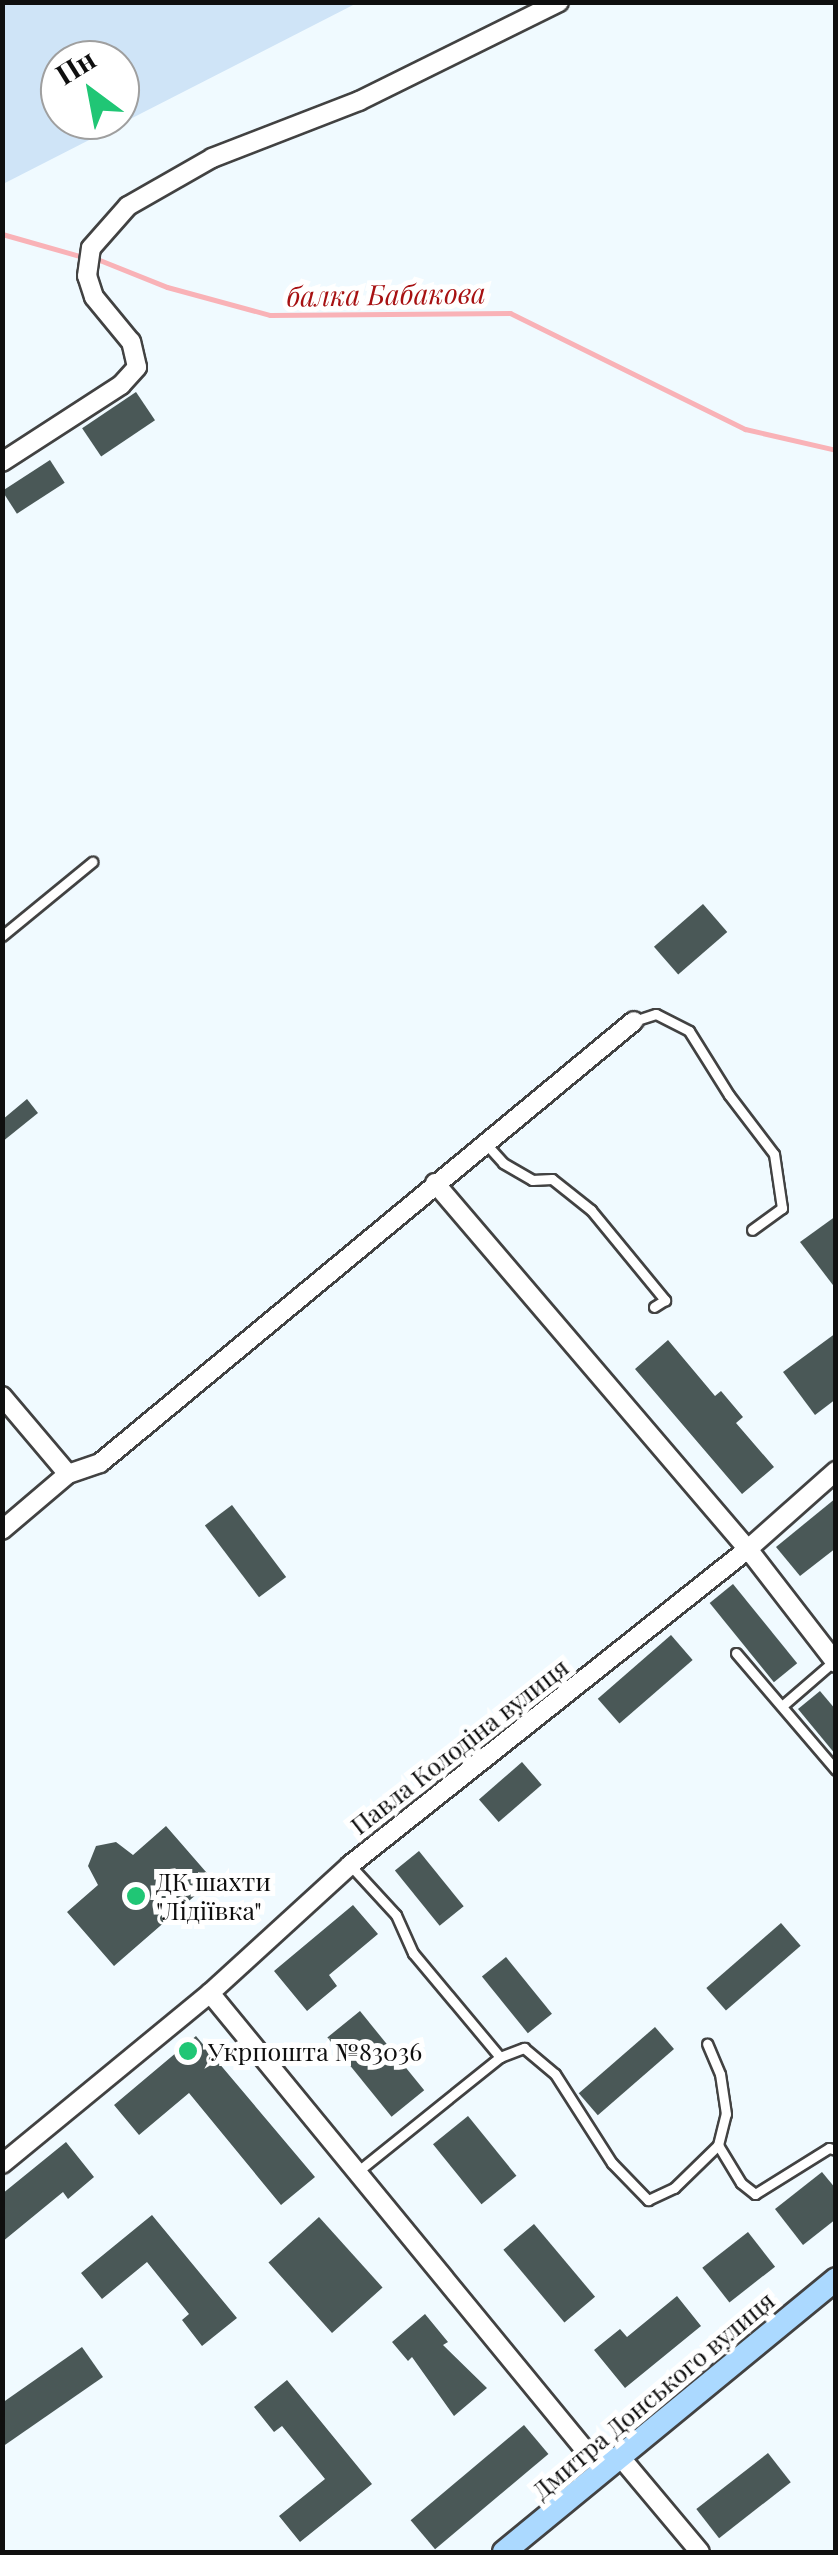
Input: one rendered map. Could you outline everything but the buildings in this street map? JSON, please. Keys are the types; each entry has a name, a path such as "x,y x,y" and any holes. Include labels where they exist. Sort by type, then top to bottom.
{"street":[{"path":"2,462 121,385 137,367 131,342 94,298 87,276 92,248 128,206 212,158 359,101 559,2"},
{"path":"2,1530 68,1474 100,1463 634,1021"},
{"path":"436,1183 748,1549 835,1662"},
{"path":"2,1396 68,1474"},
{"name":"Павла Колодіна вулиця","path":"2,2164 210,1994 350,1864 748,1549 836,1471"},
{"path":"210,1994 586,2451 622,2459 700,2552"},
{"name":"Дмитра Донського вулиця","path":"504,2552 622,2459 836,2279"}],"lane":[{"path":"2,936 92,862"},
{"path":"634,1021 656,1014 688,1031 774,1154 782,1208 752,1230"},
{"path":"485,1143 503,1163 532,1180 552,1179 591,1210 669,1297 654,1307"},
{"path":"736,1653 836,1770"},
{"path":"782,1706 835,1662"},
{"path":"350,1864 396,1914 413,1953 500,2057"},
{"path":"356,2172 500,2057 524,2048 555,2074 612,2163 648,2200 674,2188 718,2145 726,2114 720,2074 708,2044"},
{"path":"718,2145 741,2183 756,2194 829,2148 836,2150"}],"shaded area":[{"path":"3,2 357,2 140,114 140,40 40,40 40,140 89,140 3,184"}],"waterway":[{"name":"балка Бабакова","path":"2,234 80,256"},
{"name":"балка Бабакова","path":"97,259 167,287 270,315 510,313 745,429 836,450"}],"place":[{"name":"ДК шахти \"Лідіївка\"","path":"136,1896"},
{"name":"Укрпошта №83036","path":"188,2051"}]}
